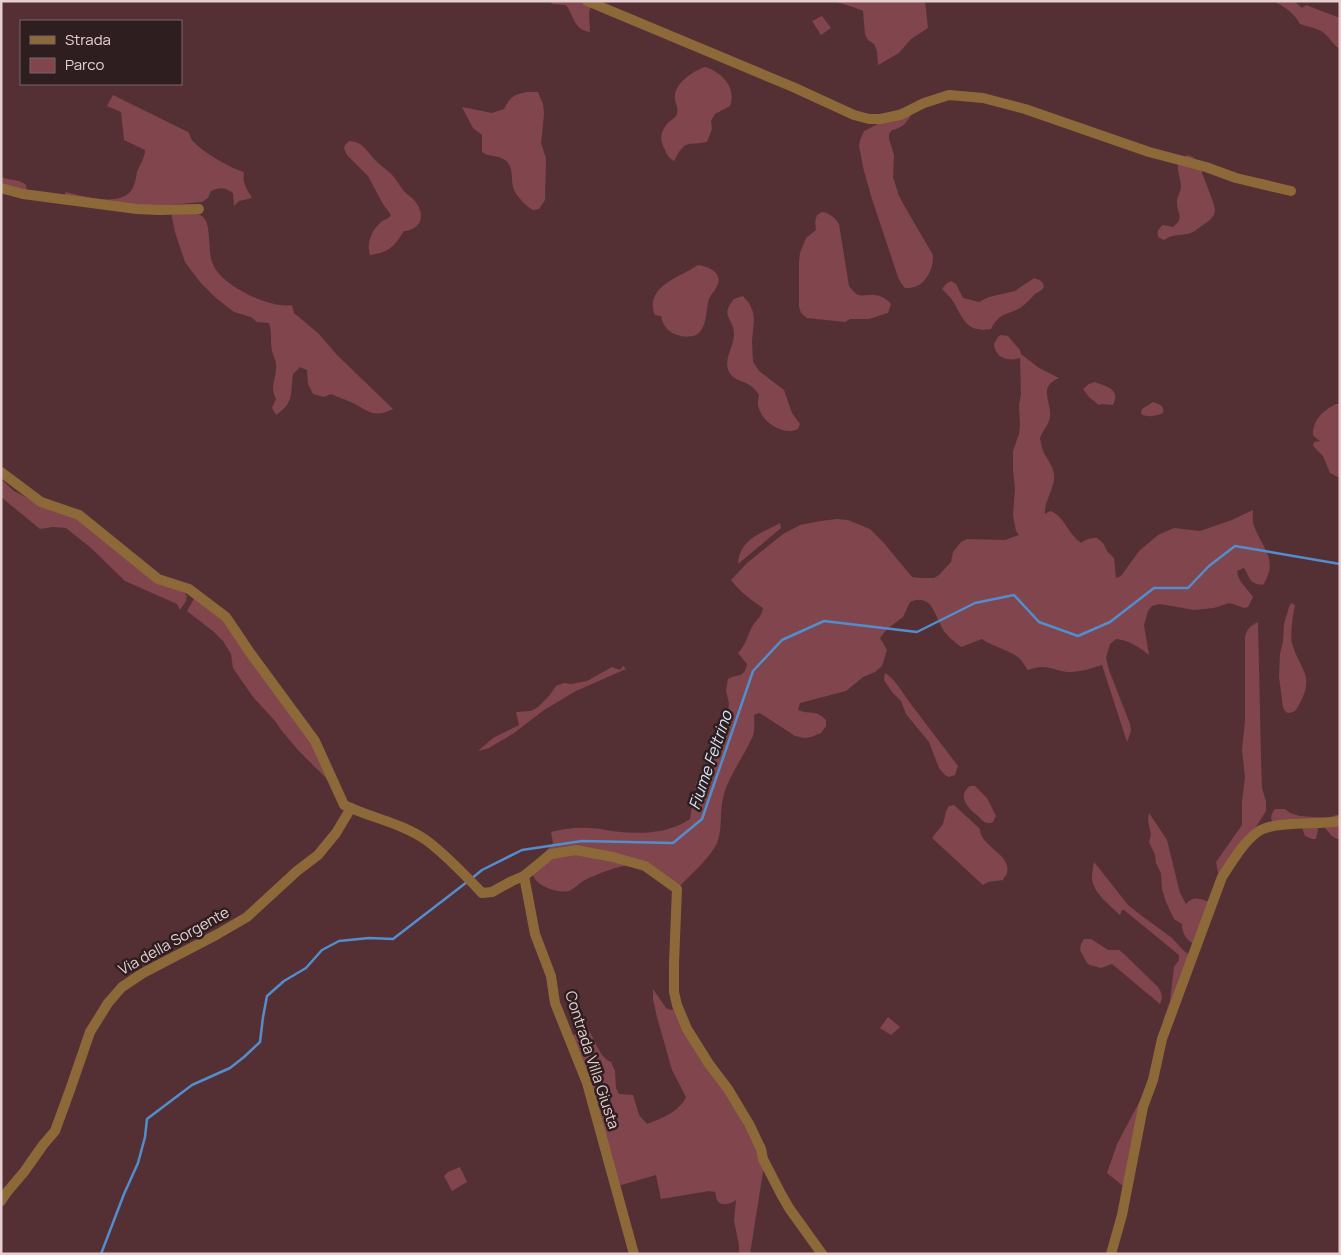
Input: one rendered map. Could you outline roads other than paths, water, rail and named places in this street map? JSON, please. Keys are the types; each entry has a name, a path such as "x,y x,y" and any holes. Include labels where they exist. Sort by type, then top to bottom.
{"street":[{"path":"587,1 793,87 854,115 869,119 900,115 924,102 949,95 983,98 1025,109 1149,152 1206,167 1236,178 1291,191"},
{"path":"1,188 23,194 137,210 199,209"},
{"path":"1,472 41,502 79,515 158,579 189,589 226,617 315,740 344,805 405,829 426,840 482,893 492,892 524,876 551,854 576,850 613,857 645,866 677,889 674,963 674,992 677,1005 688,1029 709,1064 728,1088 749,1124 761,1149 763,1159 789,1208 822,1254"},
{"name":"Via della Sorgente","path":"1,1201 55,1131 90,1032 108,1003 122,987 143,973 216,936 247,917 297,871 318,855 336,833 351,808"},
{"path":"1111,1254 1122,1215 1143,1107 1162,1039 1222,877 1234,859 1259,831 1268,827 1290,824 1340,821"},
{"name":"Contrada Villa Giusta","path":"524,876 535,934 551,976 555,1004 587,1083 634,1254"}],"waterway":[{"name":"Fiume Feltrino","path":"471,879 482,870 522,850 582,841 673,843 702,819 753,671 782,640 824,621 917,632 975,603 1014,595 1039,622 1078,636 1110,622 1154,588 1188,588 1209,566 1235,546 1340,564"},
{"name":"Fiume Feltrino","path":"101,1254 138,1163 145,1137 147,1119 192,1085 230,1068 260,1042 267,996 284,981 306,968 322,950 339,941 369,938 393,939 467,882"}]}
